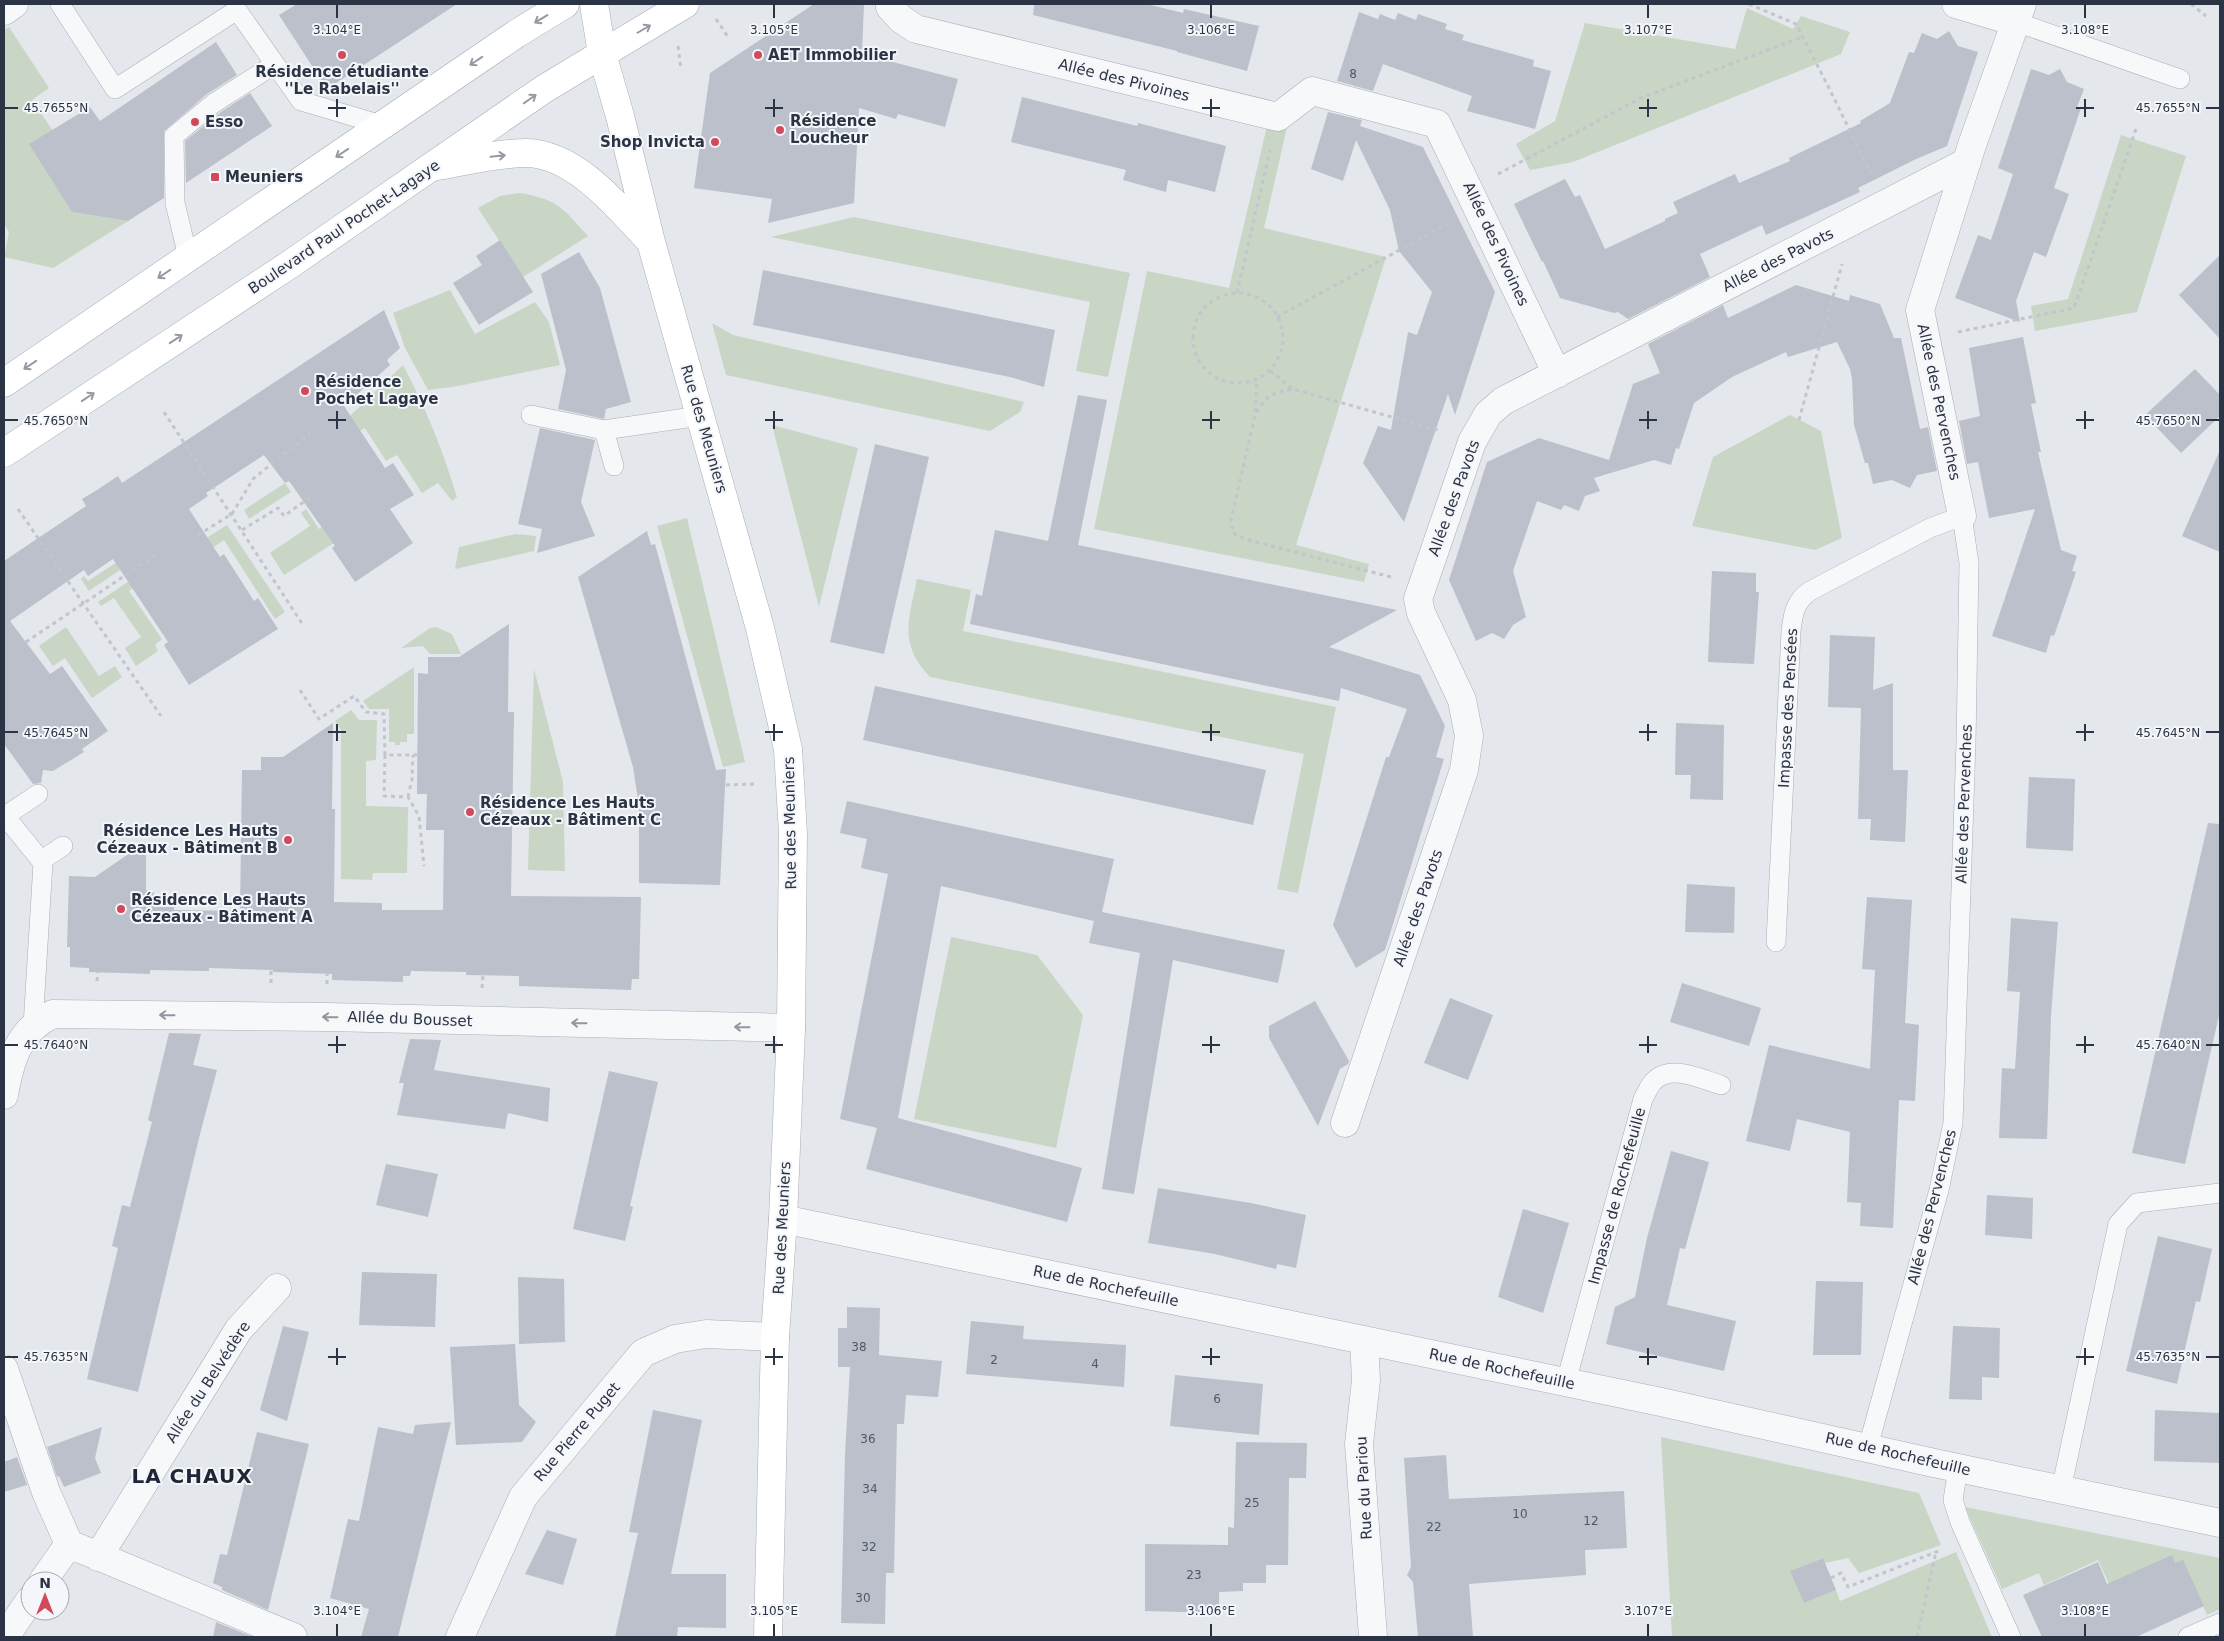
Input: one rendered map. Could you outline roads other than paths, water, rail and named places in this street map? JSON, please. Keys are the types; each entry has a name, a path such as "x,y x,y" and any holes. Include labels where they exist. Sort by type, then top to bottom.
{"main road":[{"path":"5,382 516,34 565,4"},
{"name":"Rue des Meuniers","path":"594,4 602,54 620,116 651,242 760,628 788,749 793,834 791,1028 783,1219 775,1337 768,1637"},
{"name":"Boulevard Paul Pochet-Lagaye","path":"4,453 289,265 341,227 432,167 544,89 685,4"},
{"path":"432,167 493,156 528,153 541,156 575,168 608,197 651,242"}],"street":[{"path":"4,11 14,4"},
{"path":"1956,4 2019,13 1967,162"},
{"name":"Allée des Pivoines","path":"890,8 901,19 916,29 1278,117 1312,90 1437,124 1557,374"},
{"name":"Allée des Pavots","path":"1345,1123 1464,770 1469,736 1462,700 1421,613 1418,599 1472,442 1488,414 1503,401 1967,162"},
{"name":"Allée des Pervenches","path":"1962,516 1920,310 1967,162"},
{"name":"Allée du Bousset","path":"33,1026 53,1014 63,1013 791,1028"},
{"path":"4,1095 13,1054 18,1043 33,1026"},
{"name":"Rue de Rochefeuille","path":"783,1219 1566,1382 2220,1523"},
{"name":"Allée du Belvédère","path":"98,1556 239,1329 277,1288"},
{"name":"Rue Pierre Puget","path":"460,1637 523,1497 643,1353 675,1339 706,1334 775,1337"},
{"name":"Rue du Pariou","path":"1364,1340 1366,1380 1359,1444 1372,1637"},
{"path":"4,1369 46,1492 69,1544 293,1637"},
{"path":"50,1571 69,1544"},
{"path":"5,1637 20,1615"}],"lane":[{"path":"60,4 115,89 236,10 301,100 382,125"},
{"path":"2019,13 2180,79"},
{"path":"188,257 175,203 174,136 214,103 275,64"},
{"path":"531,415 604,430 700,416"},
{"path":"604,430 614,466"},
{"name":"Impasse des Pensées","path":"1776,942 1791,631 1798,602 1810,591 1921,532 1962,516"},
{"name":"Allée des Pervenches","path":"1868,1447 1940,1190 1953,1123 1966,743 1969,572 1967,536 1962,516"},
{"path":"38,794 4,816 42,863"},
{"path":"33,1026 42,863 45,858 63,846"},
{"name":"Impasse de Rochefeuille","path":"1566,1382 1643,1099 1653,1081 1665,1073 1678,1073 1720,1084"},
{"path":"2060,1490 2118,1224 2137,1203 2220,1193"},
{"path":"1958,1468 1954,1500 1956,1507 2011,1637"},
{"path":"2188,1637 2220,1623"}],"place":[{"name":"Résidence étudiante ''Le Rabelais''","path":"342,55"},
{"name":"AET Immobilier","path":"758,55"},
{"name":"Esso","path":"195,122"},
{"name":"Résidence Loucheur","path":"780,130"},
{"name":"Shop Invicta","path":"715,142"},
{"name":"Meuniers","path":"215,177"},
{"name":"Résidence Pochet Lagaye","path":"305,391"},
{"name":"Résidence Les Hauts Cézeaux - Bâtiment C","path":"470,812"},
{"name":"Résidence Les Hauts Cézeaux - Bâtiment B","path":"288,840"},
{"name":"Résidence Les Hauts Cézeaux - Bâtiment A","path":"121,909"}],"district":[{"name":"LA CHAUX","path":"192,1476"}]}
